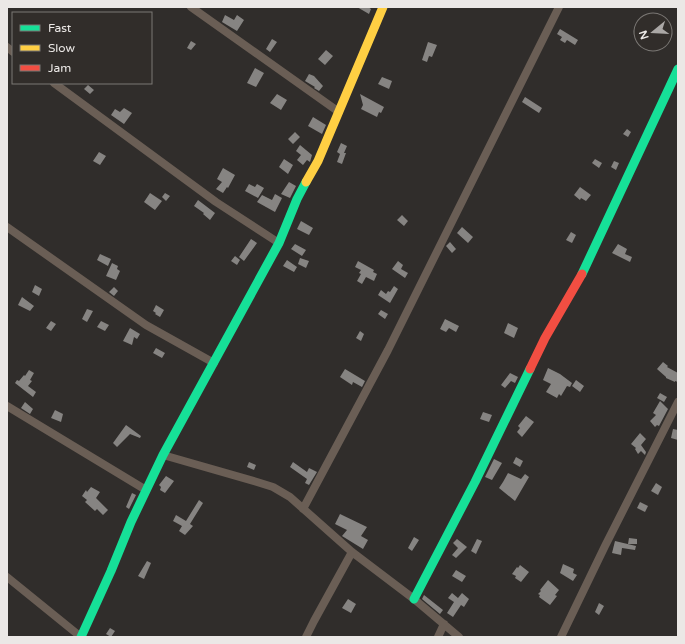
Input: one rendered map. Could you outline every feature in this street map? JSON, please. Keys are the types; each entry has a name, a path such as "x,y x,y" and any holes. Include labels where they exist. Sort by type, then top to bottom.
{"street":[{"path":"191,7 339,112"},
{"path":"7,577 81,637 146,490 279,243 297,199 318,161 383,7"},
{"path":"303,509 388,350 559,7"},
{"path":"414,599 475,482 545,338 584,269 678,69"},
{"path":"55,84 216,202 279,243"},
{"path":"7,227 146,325 214,363"},
{"path":"561,637 678,402"},
{"path":"7,406 146,490"},
{"path":"164,455 273,487 290,497 352,552 414,599 459,637"},
{"path":"306,637 352,552"},
{"path":"438,637 444,624"}],"building":[{"path":"357,7 368,7 371,9 369,14"},
{"path":"225,15 234,20 237,15 244,20 237,31 222,22"},
{"path":"560,29 578,40 575,45 567,40 565,43 560,40 562,37 557,34"},
{"path":"272,39 277,42 270,52 266,49"},
{"path":"191,41 196,44 191,50 187,48"},
{"path":"428,42 437,45 432,57 429,56 427,62 422,60"},
{"path":"326,50 333,56 325,65 318,59"},
{"path":"255,68 264,73 256,87 247,83"},
{"path":"309,74 314,76 323,86 319,91 305,81"},
{"path":"382,77 392,81 389,89 378,84"},
{"path":"88,85 94,90 90,94 84,89"},
{"path":"277,94 287,100 281,110 270,103"},
{"path":"360,94 384,107 381,113 379,112 377,117 361,109 363,105"},
{"path":"525,97 542,108 539,113 522,102"},
{"path":"124,108 132,113 124,124 111,115 115,109 120,112"},
{"path":"313,117 326,125 322,134 308,126"},
{"path":"627,129 631,132 628,137 623,134"},
{"path":"295,132 300,137 293,144 288,139"},
{"path":"341,143 347,146 342,164 337,162 340,154 337,152"},
{"path":"300,145 312,155 310,162 307,160 303,165 297,160 301,155 296,151"},
{"path":"99,152 106,156 100,165 93,161"},
{"path":"284,159 293,165 288,174 279,167"},
{"path":"595,159 602,163 599,168 592,163"},
{"path":"614,161 619,163 616,170 611,167"},
{"path":"223,168 235,175 228,188 227,187 223,193 216,189 222,182 217,179"},
{"path":"289,182 296,186 290,198 281,194"},
{"path":"249,184 255,187 257,184 264,188 258,198 245,191"},
{"path":"580,187 591,195 586,201 581,198 580,200 574,195"},
{"path":"150,193 162,201 155,210 144,202"},
{"path":"165,193 170,196 166,201 162,197"},
{"path":"275,194 282,198 275,212 257,202 262,195 272,200"},
{"path":"198,200 215,213 210,220 203,214 204,213 194,206"},
{"path":"402,215 408,221 404,226 397,220"},
{"path":"301,221 313,228 309,235 297,229"},
{"path":"462,227 473,237 468,243 457,233"},
{"path":"571,232 576,235 572,243 566,240"},
{"path":"251,239 257,243 244,261 239,257"},
{"path":"450,242 456,249 452,253 446,246"},
{"path":"295,244 306,250 302,256 291,249"},
{"path":"618,244 627,249 625,254 632,257 630,262 612,253"},
{"path":"100,254 111,259 108,266 97,260"},
{"path":"235,256 240,260 237,265 231,261"},
{"path":"300,258 309,261 306,268 298,264"},
{"path":"287,260 297,267 294,272 283,266"},
{"path":"358,261 374,270 373,272 377,274 374,281 366,277 362,284 357,281 361,274 359,273 361,270 355,267"},
{"path":"398,261 403,265 401,269 408,273 405,278 392,269"},
{"path":"112,263 118,266 117,269 120,271 116,280 106,276"},
{"path":"35,285 42,289 39,296 32,292"},
{"path":"394,286 398,289 390,303 378,295 381,290 386,294 388,291 390,292"},
{"path":"114,287 118,291 114,296 109,292"},
{"path":"22,297 34,306 30,311 18,305"},
{"path":"156,305 164,310 160,317 153,311"},
{"path":"87,309 93,311 87,322 82,319"},
{"path":"381,310 388,314 385,319 378,314"},
{"path":"445,319 459,326 456,332 449,328 446,332 440,329"},
{"path":"51,321 56,324 51,331 46,328"},
{"path":"101,321 109,325 105,331 97,327"},
{"path":"508,323 518,328 514,338 504,333"},
{"path":"130,328 140,334 137,339 134,337 132,345 123,341"},
{"path":"360,331 364,334 361,341 356,338"},
{"path":"156,348 165,353 162,358 153,353"},
{"path":"663,362 668,366 667,367 678,373 678,382 666,378 657,369"},
{"path":"548,368 560,374 572,383 570,387 567,386 561,396 559,394 557,398 546,392 551,384 543,380"},
{"path":"345,369 365,381 362,387 353,382 352,385 340,377"},
{"path":"29,370 34,373 30,380 32,381 28,386 36,392 33,397 15,383 24,375 25,376"},
{"path":"510,373 518,377 515,383 511,381 505,388 501,385"},
{"path":"576,380 584,386 580,392 572,386"},
{"path":"660,393 667,397 664,402 657,398"},
{"path":"660,401 668,409 659,426 657,425 655,427 650,421 656,415 653,413"},
{"path":"25,402 33,409 30,414 21,408"},
{"path":"55,410 63,414 61,422 51,418"},
{"path":"483,412 492,415 489,422 480,419"},
{"path":"526,416 534,422 522,437 517,432 520,428 518,426"},
{"path":"126,425 141,436 140,438 130,434 117,447 113,443"},
{"path":"673,429 678,430 678,440 671,438"},
{"path":"640,433 646,439 641,445 646,452 645,455 641,451 638,454 635,449 636,448 631,444"},
{"path":"516,457 523,461 520,467 513,463"},
{"path":"494,459 502,463 492,480 485,477"},
{"path":"249,462 256,465 254,470 247,467"},
{"path":"293,462 307,472 309,468 317,472 309,485 305,483 307,479 290,467"},
{"path":"508,473 521,479 525,474 529,477 515,501 499,488"},
{"path":"166,476 174,481 165,493 160,490 161,487 159,485"},
{"path":"656,483 662,487 658,495 651,491"},
{"path":"91,487 100,492 96,498 108,510 103,515 97,509 95,511 85,502 87,500 82,496 86,490 87,492"},
{"path":"132,493 136,495 129,509 126,507"},
{"path":"199,500 203,503 190,524 193,526 185,535 179,531 182,526 173,521 176,515 186,521"},
{"path":"640,502 648,506 645,512 637,508"},
{"path":"340,514 367,527 361,536 368,540 363,549 342,536 347,530 335,524"},
{"path":"414,537 419,540 412,551 408,548"},
{"path":"629,538 637,539 637,544 628,544"},
{"path":"457,539 467,547 456,558 452,555 458,548 453,543"},
{"path":"477,539 482,541 476,554 471,551"},
{"path":"615,541 636,546 635,550 622,548 621,555 612,553"},
{"path":"147,561 151,563 144,579 138,576"},
{"path":"563,564 574,569 573,573 577,575 573,581 560,573"},
{"path":"520,565 529,572 521,582 512,574"},
{"path":"456,570 466,576 462,582 452,576"},
{"path":"548,580 559,590 555,595 557,596 550,605 539,597 540,595 538,594"},
{"path":"452,593 458,598 462,593 469,599 464,607 461,605 453,617 447,613 454,602 448,598"},
{"path":"424,595 443,610 440,614 422,599"},
{"path":"348,599 356,604 351,613 342,608"},
{"path":"599,603 604,606 599,615 595,612"},
{"path":"110,628 115,631 111,637 106,634"}],"traffic: fast":[{"path":"582,274 678,69"},
{"path":"81,637 131,522 163,455 279,243 297,199 306,182"},
{"path":"414,599 475,482 530,369"}],"traffic: slow":[{"path":"306,182 318,161 383,7"}],"traffic: jam":[{"path":"530,369 545,338 582,274"}]}
